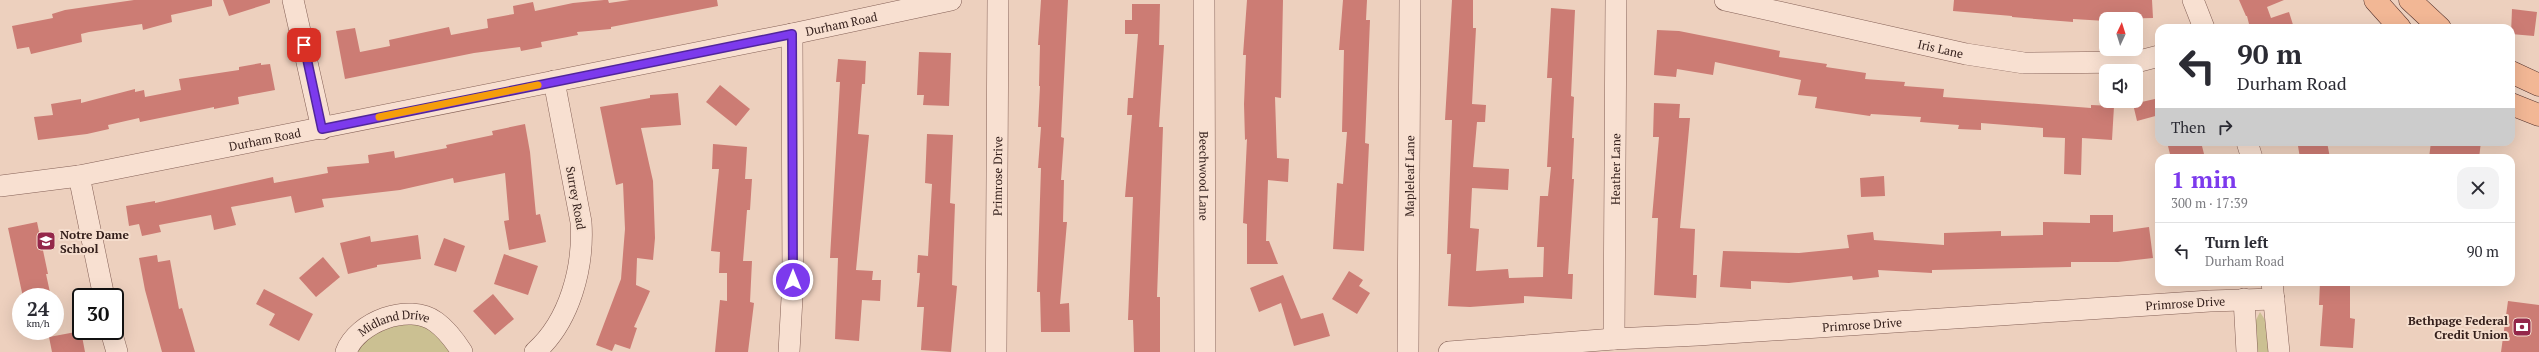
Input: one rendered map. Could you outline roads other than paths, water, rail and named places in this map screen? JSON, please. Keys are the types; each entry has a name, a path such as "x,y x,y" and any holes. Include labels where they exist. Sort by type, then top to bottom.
{"main road":[{"path":"2375,0 2396,24"},
{"path":"2410,0 2436,24"},
{"path":"2515,74 2539,84"},
{"path":"2515,106 2539,115"}],"street":[{"path":"293,0 322,129"},
{"name":"Durham Road","path":"0,186 79,176 322,129 792,34 951,0"},
{"name":"Primrose Drive","path":"996,352 998,0"},
{"name":"Beechwood Lane","path":"1204,0 1203,314 1205,352"},
{"name":"Mapleleaf Lane","path":"1408,352 1410,0"},
{"name":"Heather Lane","path":"1614,339 1616,0"},
{"name":"Iris Lane","path":"1725,0 1966,54 2024,63 2136,62 2155,57"},
{"path":"2193,0 2202,24"},
{"path":"789,352 793,280 792,34"},
{"name":"Surrey Road","path":"535,352 558,322 572,294 580,259 582,240 581,222 554,81"},
{"path":"79,176 102,288"},
{"path":"2273,290 2279,352"},
{"name":"Primrose Drive","path":"1449,352 1614,339 1698,335 2244,299 2273,290"},
{"path":"2244,299 2247,352"},
{"name":"Midland Drive","path":"346,352 353,340 366,327 379,320 401,314 426,317 436,321 462,352"},
{"path":"114,340 117,352"}],"place":[{"name":"Notre Dame School","path":"46,241"},
{"name":"Bethpage Federal Credit Union","path":"2522,327"}]}
